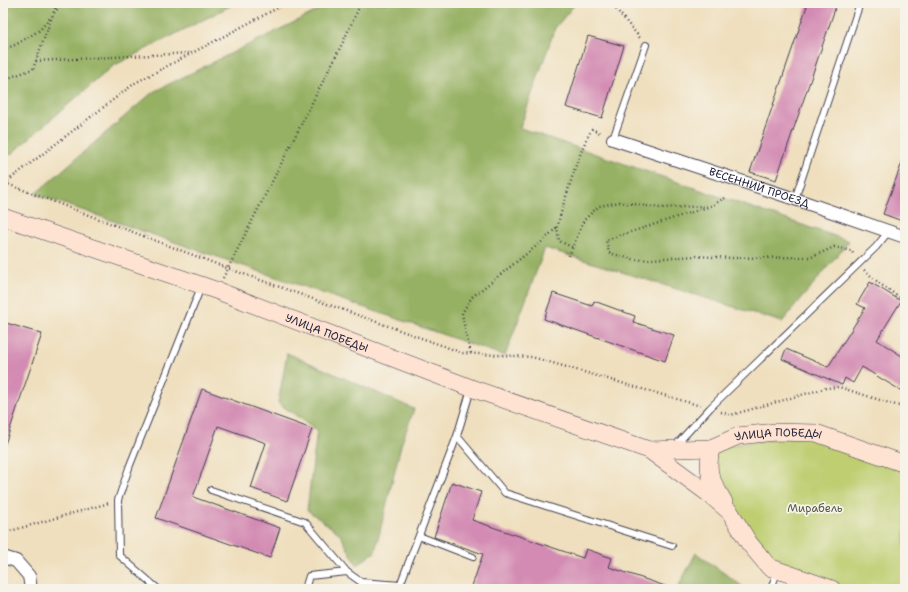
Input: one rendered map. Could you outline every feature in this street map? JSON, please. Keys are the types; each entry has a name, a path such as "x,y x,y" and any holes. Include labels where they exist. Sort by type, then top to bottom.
{"street":[{"name":"ВЕСЕННИЙ ПРОЕЗД","path":"612,139 889,231 905,238"},
{"name":"УЛИЦА ПОБЕДЫ","path":"3,217 218,291 471,388 649,450 709,494 730,512 749,543 769,567 830,589"},
{"name":"УЛИЦА ПОБЕДЫ","path":"649,450 711,448 738,436 775,432 816,433 905,464"},
{"path":"711,448 708,462 710,476 730,512"},
{"path":"3,557 16,561 29,576 31,589"}],"lane":[{"path":"794,199 860,3"},
{"path":"612,139 646,45"},
{"path":"671,450 710,408 876,247 889,231"},
{"path":"158,589 119,555 118,500 130,465 202,286"},
{"path":"211,490 305,522 347,572 361,582 372,586 400,585 457,436 471,388"},
{"path":"457,436 505,493 672,546"},
{"path":"419,536 473,557"},
{"path":"771,589 778,570"},
{"path":"305,589 309,576 347,572"}],"path":[{"path":"3,80 33,69 57,3"},
{"path":"3,50 17,44 40,30 63,3"},
{"path":"3,187 5,183 135,83 287,3"},
{"path":"218,291 227,268 344,42 361,3"},
{"path":"611,3 646,45"},
{"path":"36,61 193,52"},
{"path":"572,247 559,241 557,227 576,164 592,130 612,139"},
{"path":"5,183 227,268 463,353 532,357 731,415 826,388 839,387 905,408"},
{"path":"725,198 711,206 606,240 609,253 636,260 695,256 734,258 812,257 834,247 852,251 858,265 880,284 905,301"},
{"path":"569,256 584,220 599,206 620,202 660,208 711,206"},
{"path":"472,354 466,335 462,313 472,297 544,240 557,227"},
{"path":"3,529 10,530 118,500"}],"green space":[{"path":"3,3 236,3 113,66 11,154 3,155"},
{"path":"333,3 576,3 555,28 520,128 849,241 782,322 545,248 505,356 35,194 153,92"},
{"path":"287,353 414,409 401,445 375,552 357,565 339,533 307,510 317,430 278,403"},
{"name":"Мирабель","path":"816,433 905,465 905,589 832,589 769,567 708,462 711,448"},
{"path":"696,553 746,589 677,589"}],"building":[{"path":"808,3 837,3 776,180 750,172"},
{"path":"588,36 624,46 602,118 566,107"},
{"path":"904,157 905,158 905,222 883,214"},
{"path":"870,282 901,301 877,340 905,358 905,393 862,367 853,383 845,378 842,385 782,359 786,349 828,367 865,308 857,304"},
{"path":"553,293 592,306 594,301 635,316 633,322 674,335 665,361 544,319"},
{"path":"3,322 42,334 5,444 3,444"},
{"path":"202,389 312,429 287,501 251,488 266,443 218,426 193,497 280,528 270,558 156,518"},
{"path":"452,482 481,492 472,520 583,558 586,549 612,558 609,567 668,587 668,589 471,589 483,554 434,537"}]}
